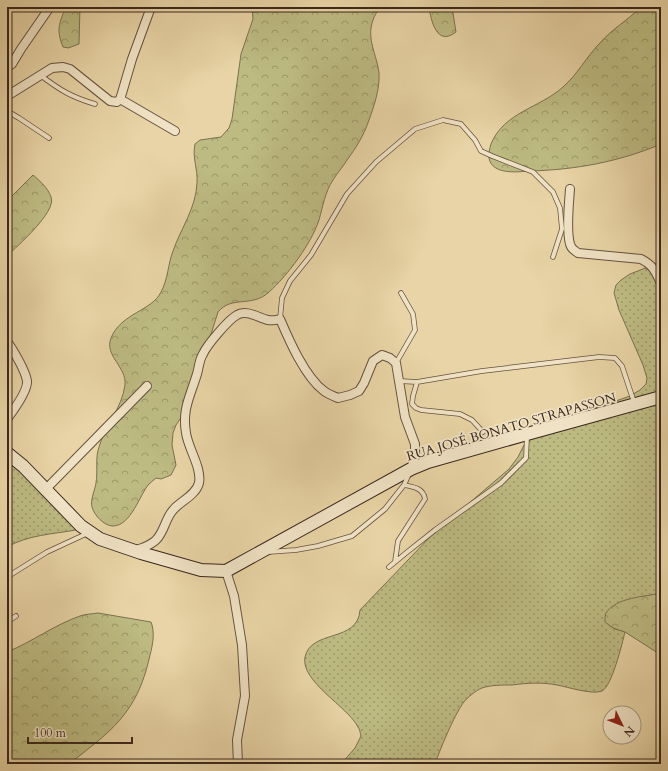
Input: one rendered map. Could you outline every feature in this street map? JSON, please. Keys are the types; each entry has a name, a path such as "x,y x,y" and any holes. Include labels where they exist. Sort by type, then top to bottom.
{"street":[{"path":"7,68 12,64 20,49 50,7"},
{"path":"7,95 52,68 63,67 70,69 110,101 116,102 120,99 152,7"},
{"path":"120,99 176,131"},
{"path":"570,189 569,230 570,244 573,249 578,253 641,259 658,267 661,283"},
{"path":"133,551 155,541 163,532 173,509 195,490 198,484 198,470 189,446 184,418 187,401 197,374 202,354 238,314 245,313 274,321 280,319 288,339 311,377 324,391 338,398 359,391 373,361 382,355 390,358 396,363 405,417 414,444 415,458 411,469"},
{"path":"7,419 25,390 27,381 20,363 9,344"},
{"path":"45,490 147,386"},
{"name":"RUA JOSÉ BONATO STRAPASSON","path":"226,572 411,469 428,462 661,397"},
{"path":"7,452 23,466 81,526 100,539 133,551 201,570 226,572 234,596 243,652 245,696 237,740 238,764"}],"lane":[{"path":"40,75 59,89 75,98 95,104"},
{"path":"7,111 49,138"},
{"path":"280,319 282,298 290,281 311,255 347,194 376,162 414,129 443,120 461,124 475,140 481,151 533,172 553,192 560,208 562,229 553,257"},
{"path":"396,363 416,330 413,314 401,293"},
{"path":"399,381 417,382 490,370 599,357 615,358 622,366 635,404"},
{"path":"417,382 412,404 416,408 421,410 460,414 472,420 483,432"},
{"path":"389,567 435,530 501,483 513,472 526,458 527,434"},
{"path":"260,552 296,550 318,546 352,536 385,510 404,485 411,469"},
{"path":"395,562 398,540 425,499 424,494 417,488 404,485"},
{"path":"7,577 47,552 90,532"},
{"path":"7,622 16,616"}],"green space":[{"path":"66,7 80,7 79,44 68,48 63,47 59,31 60,22"},
{"path":"252,7 380,7 371,27 371,40 379,73 379,85 375,103 360,141 328,189 319,220 305,249 298,259 276,285 263,297 229,304 218,312 188,407 176,425 173,433 172,445 176,465 171,475 161,479 156,478 149,484 125,521 119,525 110,526 97,517 93,510 92,498 97,478 98,451 105,432 121,401 125,385 123,373 111,350 111,338 122,323 151,304 161,292 167,277 176,242 194,201 197,183 194,154 195,144 200,140 221,137 229,128 232,119 241,54 253,19"},
{"path":"429,7 452,7 456,32 449,36 440,34 433,25"},
{"path":"641,7 661,7 661,144 629,156 579,167 518,172 500,170 495,167 489,158 491,144 497,133 504,125 513,117 554,94 563,87 605,38"},
{"path":"33,175 48,191 51,197 51,203 42,220 7,256 7,201"},
{"path":"661,262 661,593 629,600 611,608 613,628 625,632 613,673 606,688 602,691 592,692 551,684 534,683 497,685 482,688 469,696 459,709 435,764 341,764 355,748 361,736 360,730 353,719 326,694 310,675 305,666 305,657 309,648 316,642 343,632 351,627 357,620 360,610 433,534 509,469 518,457 527,439 553,423 630,396 646,384 647,378 643,365 619,310 614,293 616,285 630,274"},
{"path":"7,454 40,486 76,530 32,537 7,547"},
{"path":"661,593 661,655 625,632 613,628 605,622 606,613 617,604 631,598"},
{"path":"98,613 151,622 153,642 146,670 137,695 115,726 78,757 68,763 49,765 7,764 7,652 70,620 82,615"}]}
